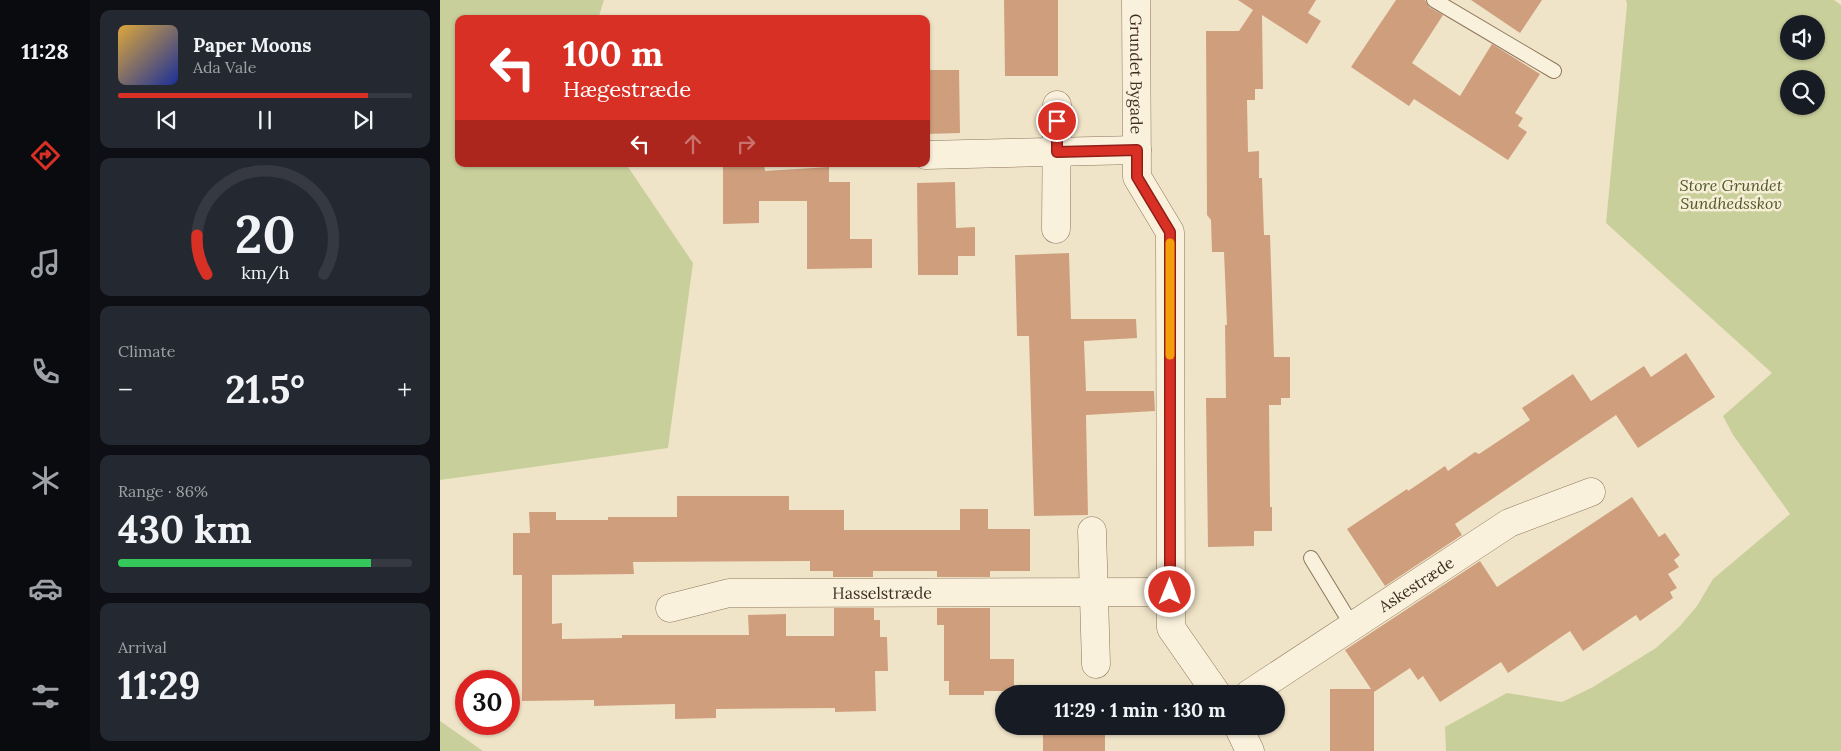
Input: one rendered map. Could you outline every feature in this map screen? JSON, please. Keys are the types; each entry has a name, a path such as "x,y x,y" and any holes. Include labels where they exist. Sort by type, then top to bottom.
{"street":[{"name":"Grundet Bygade","path":"1136,0 1137,177 1170,232 1171,628 1211,685"},
{"path":"1056,229 1057,105"},
{"path":"930,155 1137,150"},
{"name":"Askestræde","path":"1263,685 1509,523 1591,492"},
{"path":"1092,531 1096,664"},
{"name":"Hasselstræde","path":"670,608 729,593 1170,592"},
{"path":"1242,735 1250,751"}],"lane":[{"path":"1434,0 1554,71"},
{"path":"1311,558 1353,627"}],"green space":[{"path":"440,0 604,0 599,15 455,15 455,167 628,167 693,263 668,448 440,480"},
{"name":"Store Grundet Sundhedsskov","path":"1626,0 1834,0 1841,5 1841,751 1446,751 1445,727 1507,693 1562,702 1593,687 1656,648 1680,626 1697,606 1713,579 1790,514 1733,435 1723,416 1772,373 1606,223"},
{"path":"440,721 455,731 455,735 460,735 483,751 440,751"}],"building":[{"path":"1004,0 1058,0 1058,76 1005,76"},
{"path":"1238,0 1316,0 1308,13 1321,21 1307,44 1262,15 1263,89 1255,89 1255,100 1247,100 1248,152 1259,151 1259,178 1262,178 1264,235 1270,235 1274,357 1290,357 1290,398 1281,398 1281,405 1269,405 1272,531 1254,531 1254,546 1208,547 1206,398 1226,398 1225,325 1227,325 1224,252 1212,252 1211,220 1207,215 1206,31 1239,31 1253,10"},
{"path":"1396,0 1425,0 1429,7 1443,15 1412,63 1460,96 1492,44 1540,74 1515,113 1523,118 1518,126 1527,132 1508,160 1414,99 1409,106 1351,67"},
{"path":"1471,0 1542,0 1520,33"},
{"path":"930,70 959,70 960,133 930,134"},
{"path":"723,167 764,167 765,171 829,167 829,182 850,182 850,239 872,239 872,268 807,269 807,201 759,201 759,223 723,224"},
{"path":"955,182 956,228 975,227 975,256 958,256 958,275 918,275 917,183"},
{"path":"1069,253 1071,319 1136,319 1137,338 1084,341 1086,391 1154,391 1155,411 1086,415 1088,515 1034,516 1029,336 1017,336 1015,255"},
{"path":"1686,353 1715,397 1638,448 1616,415 1455,524 1462,535 1385,586 1347,529 1445,466 1448,471 1475,452 1479,454 1530,420 1522,408 1573,374 1591,401 1644,366 1651,377"},
{"path":"677,496 789,496 789,510 844,510 844,530 960,530 960,509 988,509 988,529 1030,529 1030,571 990,571 990,577 937,577 937,571 873,571 873,577 833,577 833,571 810,571 810,561 633,562 634,574 552,575 552,624 562,623 562,639 622,638 622,635 749,635 748,615 786,614 786,636 834,636 834,608 874,608 874,620 880,620 880,637 887,637 888,671 875,671 876,711 835,712 835,708 716,709 716,718 675,719 675,704 594,706 594,700 522,701 522,575 513,575 513,533 530,533 529,512 556,512 556,520 608,520 608,517 677,517"},
{"path":"1632,497 1659,537 1665,533 1680,555 1674,560 1679,567 1668,574 1677,588 1670,592 1673,598 1640,621 1636,615 1583,651 1570,631 1508,673 1501,662 1440,702 1423,676 1418,680 1410,668 1374,692 1374,751 1330,751 1330,689 1371,689 1345,650 1480,561 1497,587"},
{"path":"937,608 990,608 990,659 1014,659 1014,685 995,685 995,691 984,691 984,695 949,695 949,681 944,681 944,625 937,625"},
{"path":"1043,735 1105,735 1105,751 1043,751"}],"slow traffic":[{"path":"1170,243 1170,355"}],"route":[{"path":"1057,121 1057,152 1137,150 1137,177 1170,232 1170,592"}]}
